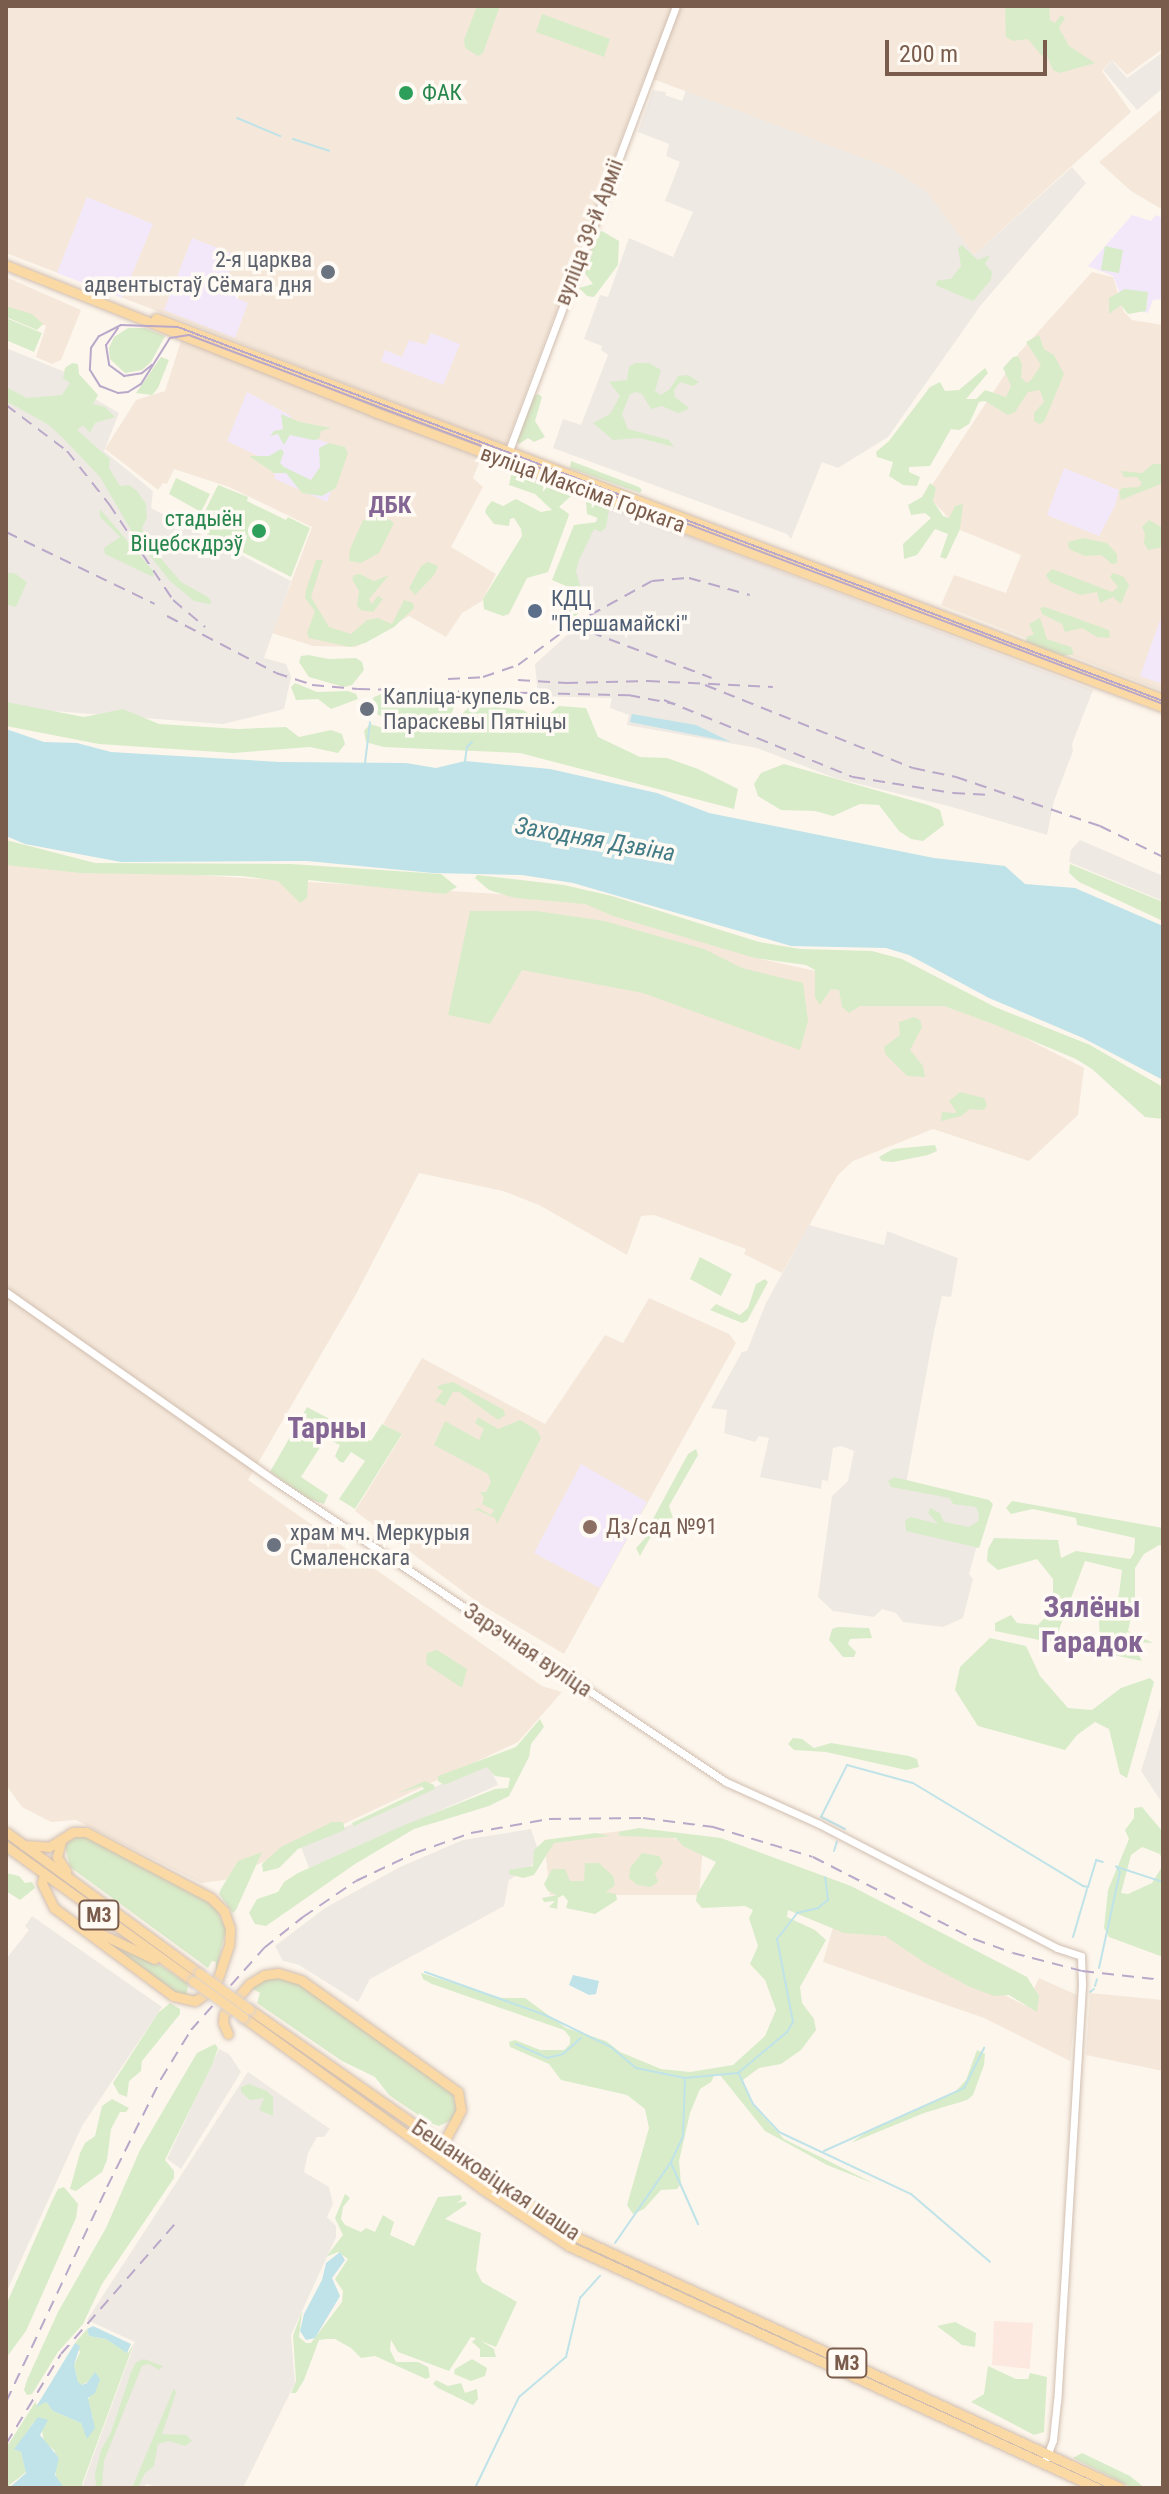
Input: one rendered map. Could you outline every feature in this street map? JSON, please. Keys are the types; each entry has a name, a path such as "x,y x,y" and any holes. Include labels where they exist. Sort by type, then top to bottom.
{"main road":[{"name":"вуліца Максіма Горкага","path":"6,263 372,411 507,456 1163,699"},
{"name":"вуліца Максіма Горкага","path":"507,456 1163,707"},
{"path":"23,1845 49,1847 78,1830 86,1832 211,1898 224,1911 230,1928 229,1945 215,1987 195,2001 173,1996 96,1935"},
{"name":"Бешанковіцкая шаша","path":"6,1832 482,2189 569,2246 1046,2459 1121,2488"},
{"path":"62,1839 57,1857 79,1885"},
{"name":"Бешанковіцкая шаша","path":"6,1846 174,1968 196,1977"},
{"path":"44,1874 42,1883 54,1908 73,1922 174,1968"},
{"path":"228,2034 223,2023 224,2014 249,1984 264,1975 278,1973 301,1980 458,2092 461,2110 442,2145"},
{"name":"Бешанковіцкая шаша","path":"246,2013 519,2200 597,2248 1046,2459 1097,2488"}],"street":[{"name":"вуліца 39-й Арміі","path":"507,456 676,6"},
{"name":"Зарэчная вуліца","path":"6,1292 275,1481 726,1782 819,1824 1044,1942 1081,1956 1062,2329 1053,2440 1046,2459"}],"shaded area":[{"path":"6,6 1163,6 1163,49 1127,75 1113,61 1109,63 1102,71 1131,112 974,255 775,125 645,76 506,445 6,253"},
{"path":"1163,52 1163,88 1137,110 1103,70 1112,61 1127,78"},
{"path":"653,90 666,92 665,95 682,101 686,91 892,169 926,191 974,255 1072,167 1086,183 981,305 888,437 838,468 822,462 791,539 787,534 553,448 563,419 581,425 608,355 601,350 602,346 584,339 600,295 608,297 629,238 673,257 693,212 665,201 680,162 666,156 669,144 638,132"},
{"path":"1163,108 1163,210 1131,191 1099,162"},
{"path":"87,197 153,224 122,298 57,273"},
{"path":"1132,215 1151,221 1156,215 1163,218 1163,299 1153,300 1148,313 1125,307 1113,276 1088,266"},
{"path":"192,238 236,255 228,275 243,281 236,298 248,303 235,338 164,310"},
{"path":"1092,272 1113,277 1124,312 1132,320 1163,325 1163,691 941,605 954,575 1006,593 1021,555 960,530 926,494 1019,353"},
{"path":"6,277 81,310 61,360 52,364 36,357 46,326 6,311"},
{"path":"431,333 460,344 443,385 381,361 385,350 402,357 409,340 426,345"},
{"path":"182,338 481,458 473,478 483,487 451,547 496,574 482,601 462,613 446,637 409,616 356,647 313,646 272,633 312,527 229,487 174,469 167,484 163,483 158,490 105,449 136,400 165,391"},
{"path":"6,348 75,376 80,390 119,413 104,451 153,491 151,508 291,581 264,658 286,664 291,677 284,709 223,724 26,709 6,704"},
{"path":"247,392 291,416 287,428 347,450 327,502 275,479 273,459 262,458 227,441"},
{"path":"1064,468 1119,490 1115,506 1099,536 1047,515"},
{"path":"603,504 1093,690 1072,744 1073,751 1054,801 1047,835 835,778 757,748 627,725 629,715 610,708 612,698 538,696 535,664 576,627 591,618 570,580"},
{"path":"1163,612 1163,684 1140,676"},
{"path":"1080,840 1163,876 1163,901 1069,862 1071,850"},
{"path":"6,848 71,867 560,898 673,926 761,959 862,981 990,1020 1084,1068 1078,1115 1029,1161 933,1129 853,1161 838,1175 782,1273 744,1254 746,1249 654,1215 641,1216 627,1255 539,1205 503,1191 419,1173 355,1296 248,1480 542,1686 562,1692 518,1742 225,1880 201,1883 76,1820 51,1822 22,1807 6,1785"},
{"path":"809,1225 884,1245 887,1231 958,1258 951,1297 942,1296 906,1484 989,1502 969,1574 973,1579 963,1618 943,1627 903,1622 896,1613 882,1609 874,1617 833,1611 818,1597 832,1496 848,1481 854,1451 841,1446 833,1448 828,1481 822,1480 821,1489 760,1477 769,1438 759,1436 755,1442 724,1433 727,1410 711,1408 742,1352 747,1351 766,1303"},
{"path":"649,1298 729,1334 736,1343 564,1654 480,1604 355,1511 402,1435 383,1424 422,1358 545,1424 605,1335 623,1343"},
{"name":"Дз/сад №91","path":"581,1464 647,1502 600,1588 534,1553"},
{"path":"1163,1700 1163,1804 1141,1771"},
{"path":"488,1763 498,1785 309,1868 301,1847"},
{"path":"531,1829 541,1859 509,1880 504,1906 370,1979 358,2002 299,1965 283,1961 275,1946 325,1908 400,1867 463,1840"},
{"path":"638,1829 703,1846 699,1895 550,1895 544,1840"},
{"path":"32,1916 162,2007 82,2126 6,2293 6,1959 29,1930 25,1926"},
{"path":"836,1917 909,1946 1026,2006 1039,1978 1077,1995 1070,2061 984,2018 823,1962"},
{"path":"1090,1993 1163,2000 1163,2071 1086,2055"},
{"path":"219,2049 229,2054 241,2072 181,2169 167,2159"},
{"path":"248,2072 330,2129 324,2137 317,2137 308,2153 304,2172 329,2187 333,2204 327,2217 336,2226 336,2237 291,2335 295,2383 243,2488 163,2488 146,2484 144,2488 85,2488 83,2484 135,2342 87,2320"},
{"path":"994,2321 1033,2323 1030,2369 992,2365"}],"green space":[{"path":"477,6 500,6 483,53 478,56 465,48 464,40"},
{"path":"1005,6 1049,6 1050,20 1055,23 1061,15 1065,18 1059,28 1069,46 1095,63 1060,73 1053,70 1047,56 1041,55 1028,39 1013,41 1006,37"},
{"path":"542,14 610,39 604,57 536,32"},
{"path":"602,231 619,241 618,265 594,297 587,296 579,288 593,284 584,272 596,234"},
{"path":"962,245 978,260 990,255 985,264 992,272 991,280 973,301 935,285 938,280 951,279 961,266 958,248"},
{"path":"1105,246 1123,250 1119,273 1101,270"},
{"path":"1125,289 1148,292 1146,311 1128,314 1121,305 1109,314 1109,298"},
{"path":"6,306 32,314 43,324 37,330 6,317"},
{"path":"6,318 42,333 34,352 6,340"},
{"path":"128,328 145,328 165,336 151,362 142,370 125,373 110,359 109,348 114,337"},
{"path":"1039,335 1044,349 1054,355 1064,374 1044,422 1039,424 1034,421 1034,413 1044,402 1040,390 1028,392 1015,412 1008,415 985,401 979,402 969,424 959,430 951,429 930,466 909,467 909,472 920,477 917,486 903,485 889,476 893,462 877,457 876,452 889,441 930,387 940,382 945,391 959,390 985,368 988,373 966,399 976,399 985,390 1006,397 1011,386 1003,368 1018,356 1022,364 1021,378 1027,383 1031,380 1041,365 1026,342"},
{"path":"161,357 169,360 158,388 152,395 136,393"},
{"path":"72,363 78,364 79,374 98,395 93,404 105,407 115,417 95,423 90,433 83,425 77,430 110,459 109,468 120,486 129,485 146,504 147,517 142,528 147,542 181,582 208,597 212,602 209,604 194,601 170,581 135,537 100,477 62,437 49,425 6,401 6,387 27,398 62,395 70,383 63,378 65,368"},
{"path":"635,363 649,363 661,370 655,391 661,395 670,389 678,376 688,375 699,382 693,386 680,382 674,390 675,397 689,408 684,411 678,413 662,406 651,409 642,394 636,392 630,394 622,414 628,429 669,440 674,447 640,438 613,440 593,423 610,414 620,396 609,382 627,380 629,367"},
{"path":"538,394 542,397 535,421 545,437 534,442 528,438 519,444 516,441 532,397"},
{"path":"281,414 300,422 331,428 321,431 319,439 290,435 284,445 278,434 270,436 274,431 283,429"},
{"path":"329,443 345,447 348,453 336,488 322,496 302,493 286,473 274,473 249,456 269,456 281,449 284,452 280,463 311,480 320,467 319,448"},
{"path":"571,461 642,490 640,493 570,468"},
{"path":"1153,464 1163,464 1163,483 1121,500 1119,492 1122,488 1139,487 1142,483 1137,477 1124,477 1121,471 1142,473"},
{"path":"511,475 529,478 571,496 559,507 569,514 548,572 527,578 509,614 503,616 484,609 483,599 522,536 521,529 514,518 510,519 509,526 494,524 485,512 487,507 492,501 503,506 516,499 541,512 552,510 535,494 509,485"},
{"path":"176,478 210,494 201,512 169,494"},
{"path":"930,483 936,488 933,501 943,516 949,518 955,506 963,504 960,529 946,559 940,557 948,534 935,529 917,555 904,559 903,544 931,518 925,513 911,515 908,505 922,497"},
{"name":"стадыён Віцебскдрэў","path":"218,485 248,497 247,501 286,520 288,517 310,528 291,577 207,534 212,525 201,519"},
{"path":"586,501 609,510 606,527 601,532 594,529 579,560 576,571 582,593 578,614 573,618 572,613 563,608 571,588 552,580 574,525 597,522 598,518 587,514"},
{"path":"100,509 154,572 153,577 105,554 104,548 120,537 100,517"},
{"path":"384,516 394,523 379,553 361,563 349,561 350,549 363,520"},
{"path":"1149,520 1163,528 1163,547 1148,550 1144,543 1142,527"},
{"path":"1083,538 1107,543 1117,554 1117,563 1112,564 1101,555 1085,556 1069,549 1068,542"},
{"path":"316,560 323,560 311,597 329,627 351,634 367,620 378,618 392,624 404,600 413,603 414,608 394,627 365,643 350,647 309,638 307,633 315,611 305,598"},
{"path":"428,562 438,566 435,574 415,595 409,588 421,566"},
{"path":"1052,569 1112,592 1118,587 1110,577 1113,573 1124,577 1129,585 1121,604 1113,597 1100,603 1097,592 1080,595 1050,582 1046,575"},
{"path":"6,573 14,573 27,582 16,607 6,604"},
{"path":"360,574 374,581 389,575 369,599 372,604 378,596 383,599 373,612 360,610 357,605 359,591 352,579"},
{"path":"1045,607 1109,630 1110,638 1097,637 1082,628 1065,632 1062,624 1042,614 1040,608"},
{"path":"1040,618 1047,639 1071,647 1074,654 1063,656 1026,642 1027,637 1034,634 1029,624"},
{"path":"301,656 329,659 356,658 362,662 364,670 352,685 344,687 309,677 299,662"},
{"path":"295,683 317,692 348,691 356,694 358,699 331,709 318,699 296,700 291,687"},
{"path":"384,693 439,695 450,700 454,707 450,717 455,721 468,708 478,705 523,710 533,717 548,715 559,706 586,708 598,737 640,757 667,758 698,769 738,789 734,809 520,753 383,747 366,742 364,731 370,724 383,728 389,721 377,714 371,702 374,697"},
{"path":"6,702 84,717 123,709 159,724 238,729 286,727 299,737 331,730 342,734 345,744 338,753 310,747 233,753 99,744 6,726"},
{"path":"784,764 928,805 940,810 944,825 923,841 911,839 899,831 879,805 860,804 833,816 815,811 781,810 758,796 754,784 761,773"},
{"path":"6,840 95,863 291,864 441,874 457,887 445,894 308,880 307,898 300,903 278,881 243,876 81,873 6,865"},
{"path":"1070,864 1163,902 1163,921 1079,882 1069,873"},
{"path":"477,875 564,885 612,896 759,942 800,949 872,951 902,959 995,1007 1090,1045 1163,1087 1163,1119 1145,1117 1092,1069 1076,1059 944,1006 860,1006 849,1013 842,1007 839,990 831,989 820,1005 815,997 815,970 806,965 755,958 613,916 585,904 515,898 489,890 475,878"},
{"path":"470,911 537,911 604,921 704,949 742,968 803,983 808,1021 800,1050 643,993 522,970 490,1024 448,1015"},
{"path":"914,1017 920,1020 922,1027 910,1050 923,1066 925,1077 907,1076 885,1054 884,1047 900,1035 899,1022"},
{"path":"960,1092 984,1098 987,1105 984,1110 970,1109 961,1116 941,1121 942,1112 957,1113 949,1101"},
{"path":"935,1145 937,1151 928,1155 893,1162 882,1161 879,1157 893,1149"},
{"path":"700,1257 732,1274 721,1296 690,1279"},
{"path":"765,1279 768,1282 747,1321 742,1323 710,1310 716,1304 740,1315 748,1308 756,1284"},
{"path":"453,1382 504,1410 505,1415 498,1420 459,1392 453,1392 445,1406 435,1401 443,1391 437,1388"},
{"path":"307,1407 371,1441 382,1424 402,1434 355,1509 339,1499 365,1461 351,1452 343,1463 339,1461 335,1456 340,1445 326,1438 301,1477 328,1495 324,1504 309,1499 270,1472"},
{"path":"478,1417 498,1429 520,1420 537,1430 541,1438 497,1524 495,1518 477,1510 472,1511 478,1508 491,1515 494,1510 482,1504 484,1498 480,1492 486,1492 491,1482 488,1474 434,1445 445,1421 479,1440 484,1429 475,1423"},
{"path":"696,1449 698,1455 669,1506 673,1518 661,1520 662,1530 650,1538 640,1556 636,1548 648,1535 647,1530 688,1454"},
{"path":"894,1477 989,1500 993,1504 979,1548 906,1531 905,1520 911,1517 938,1524 928,1513 930,1508 940,1513 944,1522 969,1527 978,1521 979,1514 976,1507 953,1504 950,1498 891,1487 888,1481"},
{"path":"1012,1501 1163,1528 1163,1546 1159,1545 1144,1554 1135,1568 1135,1599 1128,1631 1153,1643 1138,1642 1134,1647 1142,1661 1061,1644 1059,1640 1064,1638 1075,1642 1100,1642 1099,1621 1104,1612 1114,1607 1119,1594 1122,1570 1085,1561 1054,1643 995,1631 995,1623 1011,1615 1017,1623 1038,1625 1053,1609 1053,1579 1037,1559 998,1570 987,1561 988,1549 994,1538 1058,1540 1061,1558 1076,1551 1130,1559 1134,1553 1135,1538 1077,1525 1076,1518 1033,1509 1011,1514 1006,1508"},
{"path":"869,1628 872,1638 850,1639 848,1644 856,1652 854,1657 843,1657 829,1640 832,1629"},
{"path":"990,1638 1026,1646 1040,1676 1068,1708 1092,1710 1121,1688 1150,1678 1154,1682 1127,1778 1120,1774 1109,1729 1095,1722 1077,1735 1065,1750 978,1726 955,1690 960,1667"},
{"path":"437,1650 467,1669 462,1688 426,1664 427,1653"},
{"path":"540,1719 544,1727 531,1744 529,1757 509,1796 489,1806 414,1829 355,1864 266,1926 255,1924 249,1913 257,1899 278,1892 284,1882 298,1873 402,1826 495,1789 508,1788 510,1778 495,1776 487,1767 444,1785 438,1781 438,1776 516,1747"},
{"path":"793,1738 802,1739 814,1748 831,1743 909,1756 917,1759 919,1767 906,1770 826,1752 794,1750 788,1744"},
{"path":"425,1781 434,1785 435,1789 354,1826 352,1823 424,1789 422,1786 398,1793"},
{"path":"1142,1807 1163,1832 1163,1864 1160,1854 1142,1847 1131,1855 1121,1893 1128,1894 1152,1883 1163,1865 1163,1957 1109,1937 1104,1928 1108,1890 1129,1839 1125,1830 1134,1818 1134,1808"},
{"path":"332,1822 343,1822 345,1830 298,1849 279,1868 263,1872 262,1864 281,1847"},
{"path":"639,1828 721,1838 851,1886 1027,1977 1039,1996 1037,2012 1009,1995 994,1996 970,1987 925,1963 885,1936 844,1933 788,1910 787,1917 815,1930 826,1940 800,1987 802,2003 814,2019 816,2030 801,2050 781,2064 759,2068 743,2080 752,2104 784,2139 875,2184 827,2165 765,2131 720,2075 715,2074 711,2082 700,2089 690,2113 679,2161 681,2184 677,2189 661,2190 644,2209 633,2214 627,2205 649,2128 645,2109 627,2095 561,2080 549,2064 510,2047 509,2042 515,2040 540,2050 564,2050 570,2044 570,2037 564,2030 432,1984 423,1979 421,1973 501,1998 525,1998 566,2028 606,2041 620,2052 661,2069 690,2072 733,2065 765,2036 776,2010 765,1980 750,1964 758,1946 749,1918 753,1910 745,1906 702,1908 696,1901 697,1894 716,1862 683,1846 676,1838 620,1836 618,1832"},
{"path":"596,1833 610,1836 554,1843 534,1875 523,1878 509,1874 509,1870 533,1866 534,1850 545,1840"},
{"path":"83,1835 215,1906 226,1929 216,1973 216,1962 212,1961 208,1968 70,1867 65,1846 70,1840"},
{"path":"262,1852 233,1913 219,1894 221,1889 238,1861"},
{"path":"642,1853 659,1856 663,1863 655,1874 658,1882 651,1887 637,1885 629,1878 630,1868"},
{"path":"585,1863 599,1863 613,1876 615,1885 606,1892 616,1894 617,1900 595,1914 566,1908 568,1901 563,1895 558,1898 557,1909 549,1907 555,1901 544,1902 542,1898 557,1895 548,1891 544,1884 552,1869 565,1869 570,1881 584,1881"},
{"path":"6,1873 19,1876 25,1883 32,1882 35,1888 20,1900 6,1891"},
{"path":"99,1934 163,1967 188,1984 187,1994 200,1997 181,1996 97,1936"},
{"path":"268,1978 291,1980 306,1987 451,2091 457,2109 452,2120 439,2126 430,2123 389,2095 375,2077 342,2061 257,2003 260,1993 253,1989 247,1994 252,1986"},
{"path":"170,2003 180,2009 180,2014 142,2061 141,2071 129,2081 127,2097 119,2094 113,2083 158,2013"},
{"path":"215,2044 218,2048 212,2065 165,2160 174,2171 174,2178 102,2284 83,2324 58,2352 32,2394 27,2395 24,2390 27,2380 58,2312 106,2228 140,2150 197,2053"},
{"path":"977,2050 985,2054 984,2065 973,2095 967,2100 924,2113 851,2143 871,2129 955,2092 966,2080"},
{"path":"249,2084 267,2091 273,2097 273,2116 259,2110 264,2098 250,2100 241,2092 241,2087"},
{"path":"112,2099 129,2108 126,2112 120,2112 111,2129 107,2160 102,2172 76,2191 70,2189 80,2153 85,2143 95,2136 102,2106"},
{"path":"64,2187 78,2204 76,2218 26,2331 6,2358 6,2305 52,2201 58,2189"},
{"path":"345,2194 350,2198 343,2207 341,2219 345,2225 361,2232 366,2228 375,2232 383,2215 394,2222 390,2235 414,2246 438,2197 461,2195 462,2199 457,2203 465,2201 467,2204 445,2219 481,2233 476,2270 482,2282 517,2302 496,2347 481,2341 494,2349 496,2357 480,2357 480,2349 472,2342 476,2338 471,2337 449,2371 398,2352 391,2340 390,2350 396,2362 418,2362 428,2367 430,2377 426,2379 375,2356 361,2358 335,2339 319,2340 304,2380 296,2393 291,2393 296,2381 293,2336 302,2311 299,2337 311,2343 342,2302 343,2291 335,2279 348,2259 338,2252 326,2257 343,2235 335,2218"},
{"path":"596,2251 986,2430 985,2433 594,2254"},
{"path":"955,2322 976,2333 975,2347 962,2345 937,2326"},
{"path":"87,2329 89,2336 106,2339 128,2353 134,2343 82,2484 84,2488 64,2488 56,2482 55,2451 44,2442 42,2430 34,2422 15,2449 21,2452 26,2472 6,2488 6,2448 36,2401 36,2405 46,2402 53,2411 81,2423 85,2431 93,2418 87,2401 92,2394 87,2382 82,2385 78,2382 74,2365 80,2352 75,2343"},
{"path":"144,2359 163,2366 159,2370 149,2364 142,2366 104,2461 102,2488 96,2488 95,2473 101,2450 111,2432 131,2372 136,2362"},
{"path":"472,2359 487,2368 485,2376 471,2381 454,2374 455,2369"},
{"path":"988,2366 1016,2379 1028,2379 1030,2373 1047,2377 1044,2432 1034,2435 971,2402 984,2394"},
{"path":"436,2380 448,2386 461,2383 465,2393 477,2389 478,2399 473,2405 438,2388 433,2384"},
{"path":"174,2388 176,2393 162,2434 186,2435 192,2441 185,2446 169,2441 158,2444 154,2466 145,2473 138,2488 132,2488"},
{"path":"1082,2453 1130,2476 1145,2488 1133,2488 1073,2458"}],"water":[{"path":"632,714 696,725 731,742 630,722"},
{"name":"Заходняя Дзвіна","path":"6,729 44,742 77,743 111,752 280,762 406,763 436,768 465,761 550,769 657,793 709,813 934,858 1005,866 1025,884 1075,888 1163,926 1163,1080 1083,1038 989,998 909,955 886,948 791,946 573,883 522,875 433,873 307,861 121,862 25,844 6,836"},
{"path":"573,1975 599,1981 596,1994 589,1995 569,1985"},
{"path":"340,2252 345,2260 332,2278 340,2296 315,2338 306,2340 300,2331 304,2314 322,2280 326,2263"},
{"path":"93,2326 131,2344 127,2353 106,2339 89,2336 87,2329"},
{"path":"75,2343 80,2346 74,2365 78,2382 82,2385 87,2383 95,2372 100,2379 95,2393 88,2398 95,2428 87,2439 81,2423 53,2411 46,2402 36,2407"},
{"path":"38,2417 48,2420 40,2435 59,2458 55,2475 64,2488 9,2488 26,2473 21,2452 14,2449"}],"waterway":[{"path":"237,118 280,136"},
{"path":"293,139 329,151"},
{"path":"371,718 373,713"},
{"path":"365,763 370,722"},
{"path":"465,761 467,747 472,742"},
{"path":"845,1829 821,1817 847,1765 913,1783 1083,1886 1088,1887 1096,1860 1103,1862"},
{"path":"834,1851 837,1841"},
{"path":"1099,1968 1120,1872 1116,1866"},
{"path":"1117,1867 1163,1882"},
{"path":"425,1972 545,2015 611,2047 636,2068 685,2078 738,2073 787,2032 793,2022 777,1939 797,1913 818,1908 828,1900 825,1877"},
{"path":"1073,1937 1087,1889"},
{"path":"1095,1986 1097,1979"},
{"path":"1090,1992 1094,1989"},
{"path":"516,2044 547,2058 563,2054 581,2038"},
{"path":"824,2151 964,2088 984,2048"},
{"path":"739,2074 753,2104 779,2132 911,2194 990,2262"},
{"path":"615,2243 671,2162 683,2136 685,2080"},
{"path":"671,2163 698,2224"},
{"path":"475,2488 519,2397 566,2357 580,2298 600,2276"}],"tram line":[{"path":"1163,701 178,327 121,325 99,336 91,348 90,370 100,386 118,393 128,392 141,384 170,338 189,335 1163,704"},
{"path":"118,328 106,345 109,365 124,376 142,373 152,365"}],"railway":[{"path":"6,405 67,451 109,504 173,600 205,627"},
{"path":"6,532 155,604"},
{"path":"448,679 483,677 518,665 572,625 652,581 689,578 750,595"},
{"path":"167,616 276,673 312,685 358,689 628,695 675,704"},
{"path":"590,632 712,678"},
{"path":"518,680 566,683 648,681 773,687"},
{"path":"705,685 913,768 956,777 1100,826 1163,857"},
{"path":"664,700 853,777 953,793 991,795"},
{"path":"6,2402 107,2187 161,2079 191,2030 264,1948 303,1917 356,1881 415,1853 471,1833 549,1819 643,1818 713,1827 813,1857 974,1939 1013,1953 1082,1971 1163,1980"},
{"path":"6,2444 61,2354 179,2219"}],"place":[{"name":"ФАК","path":"406,93"},
{"name":"2-я царква адвентыстаў Сёмага дня","path":"328,272"},
{"name":"стадыён Віцебскдрэў","path":"259,531"},
{"name":"КДЦ \"Першамайскі\"","path":"535,611"},
{"name":"Капліца-купель св. Параскевы Пятніцы","path":"367,709"},
{"name":"Дз/сад №91","path":"590,1527"},
{"name":"храм мч. Меркурыя Смаленскага","path":"274,1545"}],"district":[{"name":"ДБК","path":"390,506"},
{"name":"Тарны","path":"327,1428"},
{"name":"Зялёны Гарадок","path":"1092,1624"}]}
